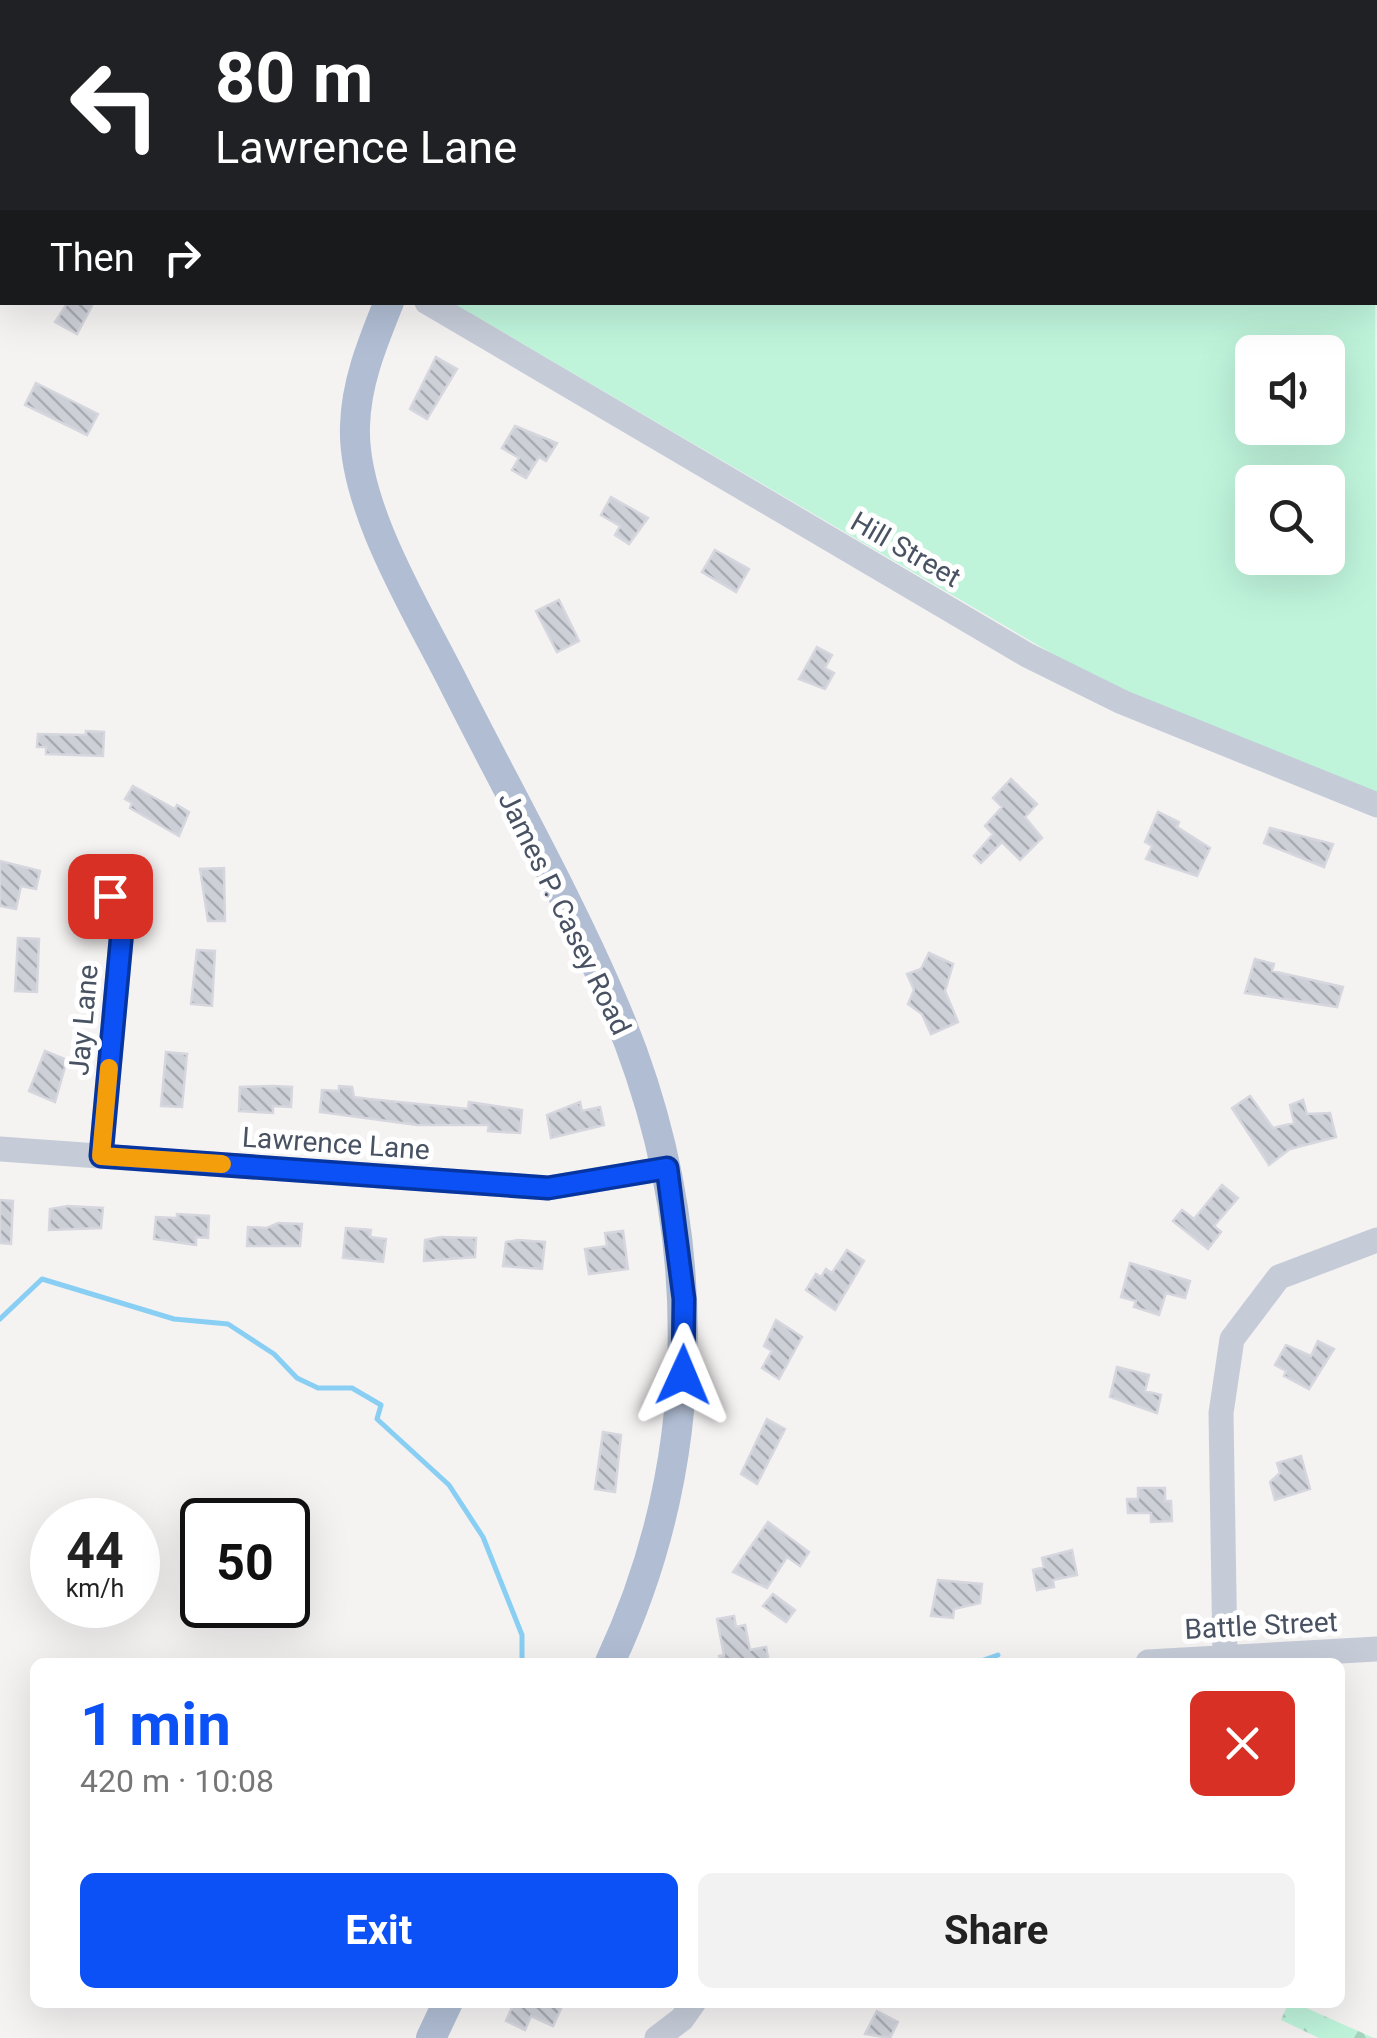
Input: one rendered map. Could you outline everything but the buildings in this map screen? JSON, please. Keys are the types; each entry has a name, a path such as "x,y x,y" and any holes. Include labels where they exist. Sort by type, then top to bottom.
{"main road":[{"name":"James P. Casey Road","path":"387,305 364,366 354,428 365,490 425,628 616,1010 667,1168 684,1299 676,1449 659,1534 635,1609 612,1658"},
{"path":"431,2038 445,2008"}],"street":[{"name":"Hill Street","path":"432,305 1028,655 1122,702 1377,806"},
{"name":"Jay Lane","path":"101,1156 124,908 110,896"},
{"name":"Lawrence Lane","path":"0,1149 548,1188 667,1168"},
{"path":"1225,1656 1221,1413 1232,1339 1279,1276 1377,1240"},
{"name":"Battle Street","path":"1199,1658 1377,1648"},
{"path":"656,2038 682,2019 690,2008"}],"green space":[{"path":"456,305 1375,305 1377,793 1134,695 1058,657"},
{"path":"1286,2008 1306,2008 1374,2038 1319,2038 1281,2020"}],"waterway":[{"path":"0,1319 42,1279 174,1319 228,1324 274,1354 297,1378 318,1388 352,1388 381,1405 377,1419 449,1485 483,1537 522,1635 522,1658"},
{"path":"989,1658 998,1655"}],"slow traffic":[{"path":"109,1068 101,1156 222,1164"}],"route":[{"path":"110,896 124,908 101,1156 548,1188 667,1168 684,1299 683,1375"}]}
